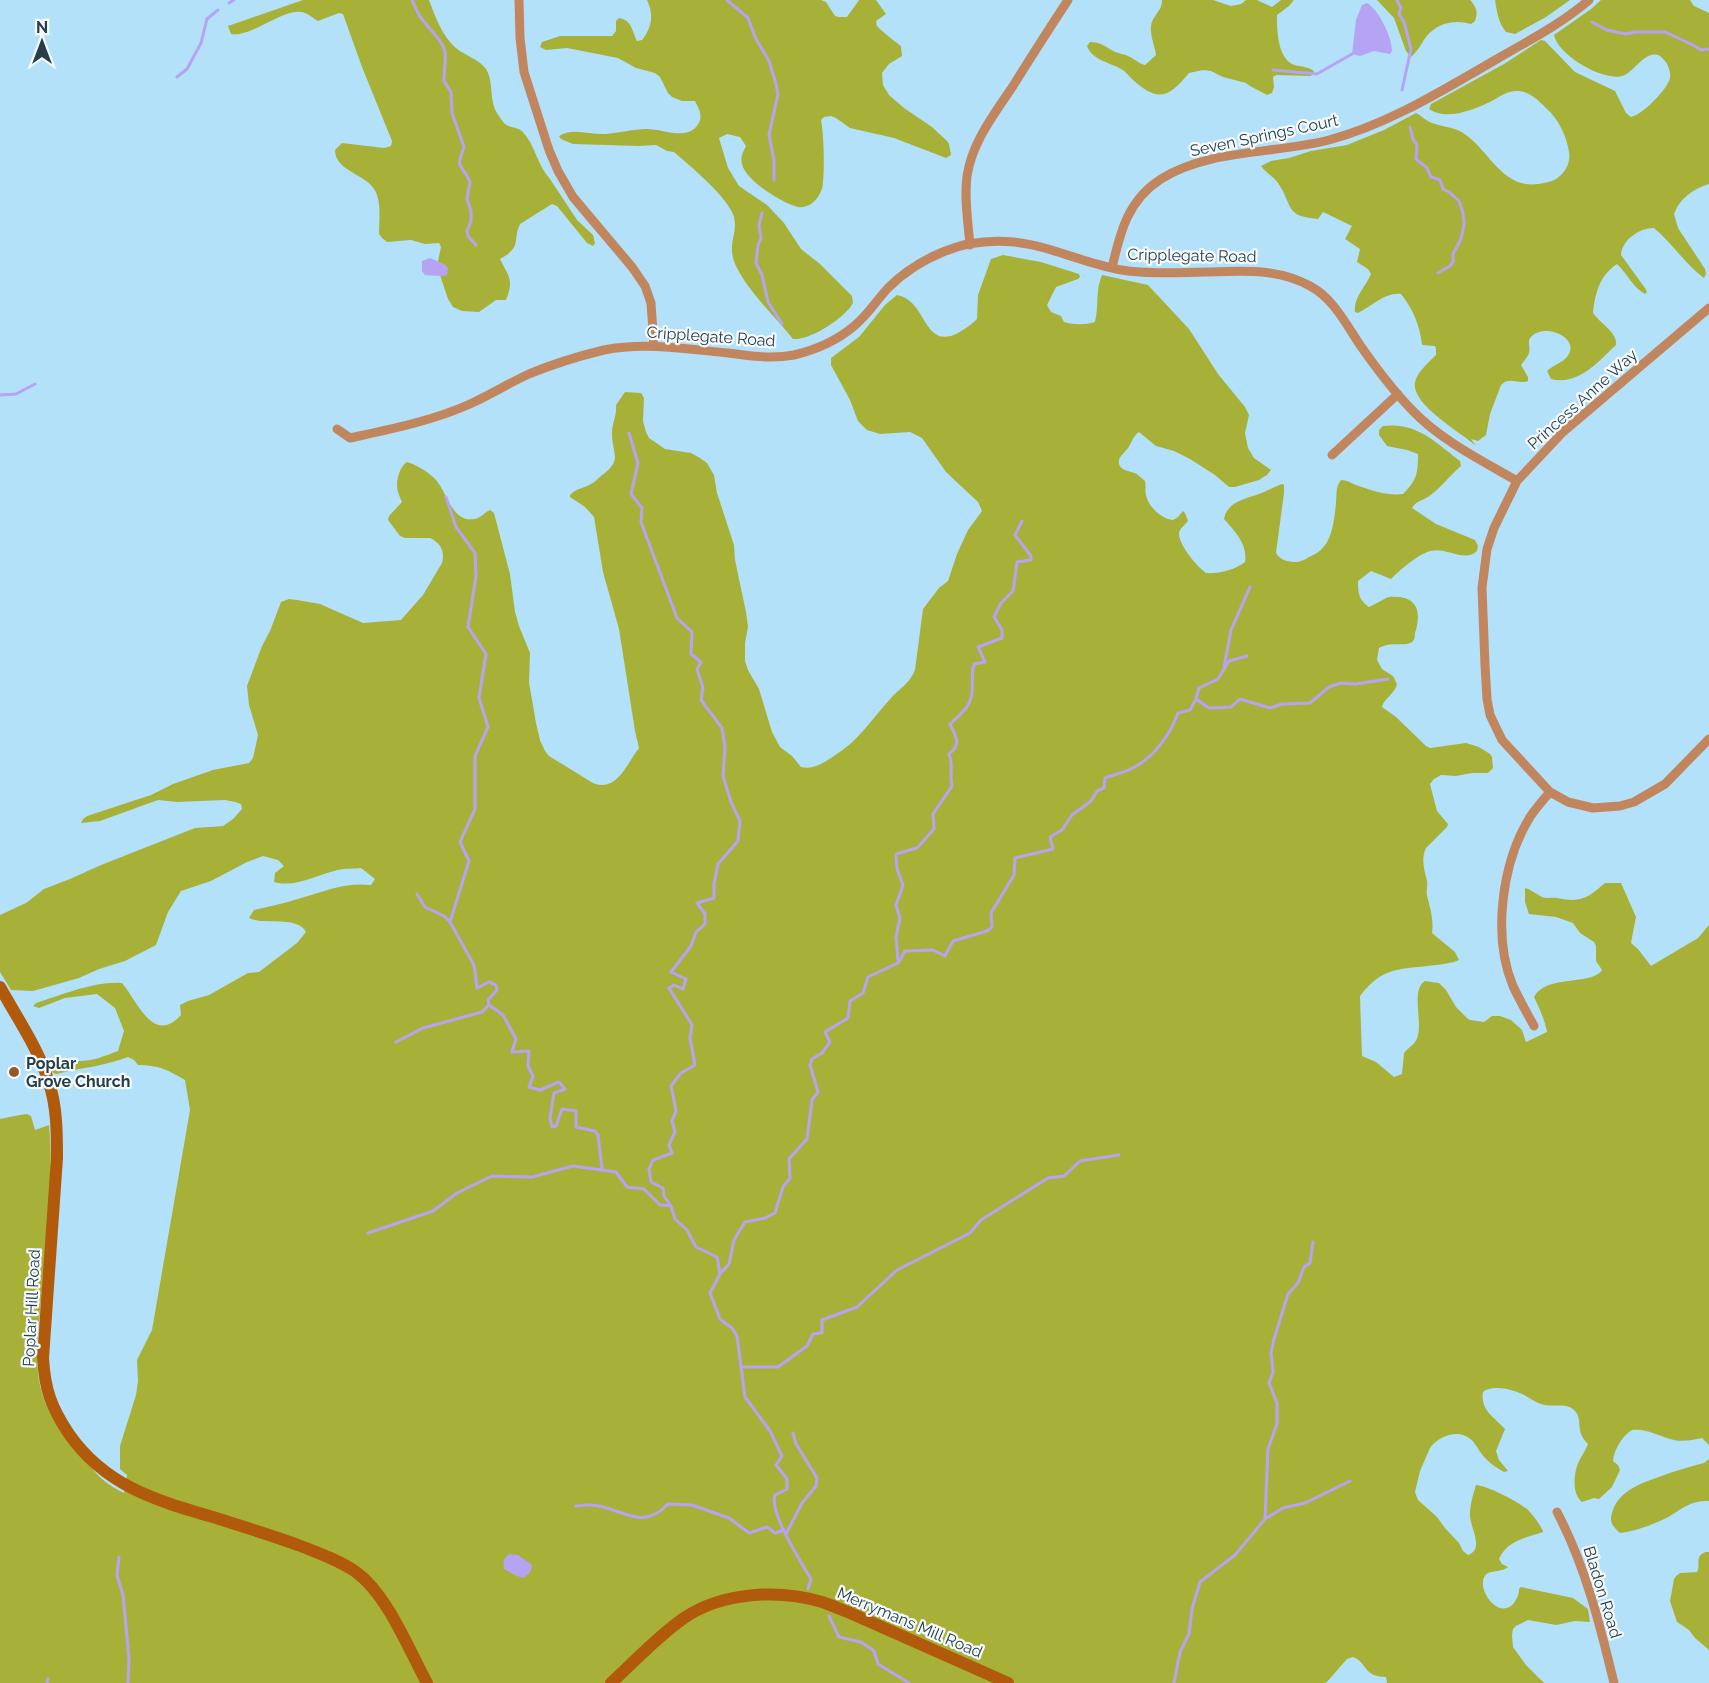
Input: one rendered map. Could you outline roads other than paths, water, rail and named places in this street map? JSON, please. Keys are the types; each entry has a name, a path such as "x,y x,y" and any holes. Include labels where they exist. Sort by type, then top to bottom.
{"street":[{"path":"519,0 521,55 524,72 549,150 573,197 632,267 645,286 651,303 654,346"},
{"path":"970,245 966,200 971,159 985,129 1068,0"},
{"name":"Seven Springs Court","path":"1112,268 1123,224 1133,208 1144,194 1174,171 1213,159 1328,140 1384,120 1468,76 1544,31 1589,0"},
{"name":"Cripplegate Road","path":"337,429 350,438 410,425 469,404 527,375 607,350 654,346 767,357 794,355 826,344 854,327 887,289 909,270 940,253 970,245 999,242 1029,245 1130,271 1172,273 1250,270 1273,272 1292,278 1322,293 1335,307 1362,348 1398,394 1425,422 1454,444 1518,481"},
{"name":"Princess Anne Way","path":"1709,308 1563,432 1518,481 1494,528 1487,549 1482,588 1487,699 1490,716 1502,740 1550,792 1568,802 1593,808 1620,806 1634,802 1665,784 1709,739"},
{"path":"1332,455 1398,394"},
{"path":"1534,1026 1512,984 1504,954 1502,915 1509,871 1520,838 1530,817 1550,792"},
{"name":"Poplar Hill Road","path":"0,987 40,1059 50,1084 53,1100 57,1131 57,1158 43,1358 44,1378 50,1399 65,1426 74,1440 96,1464 138,1492 172,1506 289,1542 358,1573 382,1600 427,1683"},
{"name":"Bladon Road","path":"1557,1512 1570,1536 1578,1558 1614,1683"},
{"name":"Merrymans Mill Road","path":"611,1683 684,1618 704,1607 740,1597 774,1594 822,1602 840,1608 1008,1683"}],"waterway":[{"path":"229,3 234,0"},
{"path":"412,0 421,18 444,48 444,81 451,92 452,113 464,147 460,166 470,182 467,199 471,221 467,231 468,236 476,245"},
{"path":"727,0 748,18 755,37 769,61 776,84 778,94 769,135 774,160 774,180"},
{"path":"1397,0 1401,8 1399,14 1404,22 1411,49 1402,90"},
{"path":"177,77 187,69 201,43 207,19 218,10"},
{"path":"1592,22 1607,30 1626,34 1665,32 1701,50 1709,49"},
{"path":"1273,70 1317,74 1352,54"},
{"path":"1410,127 1417,145 1416,159 1427,168 1431,177 1440,180 1443,189 1459,201 1463,213 1464,224 1461,239 1453,254 1453,262 1438,273"},
{"path":"762,213 759,226 761,238 756,263 762,275 768,302 782,324"},
{"path":"0,395 16,394 35,384"},
{"path":"629,433 638,463 631,494 642,508 641,522 677,618 692,632 691,654 701,662 697,669 703,688 701,700 722,728 725,747 723,776 740,821 738,841 718,864 714,898 697,903 705,914 705,924 696,932 691,946 671,972 686,979 683,989 674,985 669,988 692,1025 690,1038 695,1065 681,1073 671,1086 676,1111 672,1121 675,1132 669,1145 672,1153 653,1160 649,1169 651,1182 663,1188 664,1196 671,1206 675,1219 687,1230 696,1247 717,1257 720,1274 710,1293 720,1319 732,1328 737,1336 745,1397 770,1431 782,1456 776,1465 787,1479 787,1489 775,1495 774,1503 781,1525 811,1579 808,1589"},
{"path":"446,497 456,527 475,553 476,576 468,627 486,654 479,698 488,727 475,756 475,809 460,842 469,861 450,922"},
{"path":"898,961 896,937 900,918 896,905 903,885 897,869 896,854 917,848 934,829 933,814 952,786 949,754 957,744 957,740 950,724 970,702 974,664 985,662 978,647 1002,638 1002,630 994,617 1001,603 1013,591 1017,562 1031,560 1031,556 1015,535 1022,521"},
{"path":"1224,667 1231,630 1250,587"},
{"path":"720,1274 729,1264 734,1240 745,1222 765,1218 775,1213 783,1187 790,1178 789,1159 807,1139 812,1100 818,1092 810,1065 812,1059 822,1053 830,1042 825,1032 848,1018 850,1001 863,993 868,977 898,963 905,951 933,950 945,956 953,941 987,931 992,927 991,913 1014,875 1015,858 1053,849 1050,837 1062,830 1072,815 1091,801 1097,791 1104,788 1105,778 1133,768 1148,758 1166,737 1178,713 1190,710 1199,688 1218,679 1229,661 1247,656"},
{"path":"1196,699 1209,708 1231,707 1240,699 1270,708 1282,704 1310,703 1329,687 1341,683 1356,684 1388,679"},
{"path":"396,1042 423,1028 482,1012 489,1005 488,1000 497,990 496,985 489,982 477,988 474,965 450,922 444,916 425,907 417,894"},
{"path":"489,1005 503,1015 516,1039 512,1052 529,1051 528,1066 533,1076 529,1087 540,1090 559,1082 565,1089 554,1093 550,1118 552,1127 556,1126 562,1109 576,1111 576,1127 595,1131 598,1135 602,1169"},
{"path":"743,1367 778,1367 807,1346 813,1334 822,1333 822,1320 857,1307 897,1270 970,1233 981,1220 1048,1178 1064,1176 1080,1161 1119,1155"},
{"path":"368,1233 433,1211 457,1193 492,1176 532,1177 573,1166 616,1172 627,1187 644,1189 660,1205 671,1206"},
{"path":"1265,1519 1268,1449 1277,1424 1277,1403 1269,1383 1273,1372 1271,1353 1288,1294 1298,1283 1304,1267 1310,1263 1313,1242"},
{"path":"786,1534 802,1503 816,1486 817,1478 796,1444 793,1433"},
{"path":"1174,1683 1180,1652 1189,1634 1192,1609 1200,1582 1235,1555 1265,1519 1283,1508 1305,1503 1350,1481"},
{"path":"576,1506 601,1506 630,1516 649,1517 668,1504 692,1505 729,1518 749,1533 767,1527 775,1533 784,1530"},
{"path":"119,1557 117,1575 123,1595 129,1659 128,1683"},
{"path":"829,1616 839,1637 861,1642 874,1651 878,1664 909,1683"},
{"path":"47,1683 48,1679"}],"place":[{"name":"Poplar Grove Church","path":"14,1072"}]}
